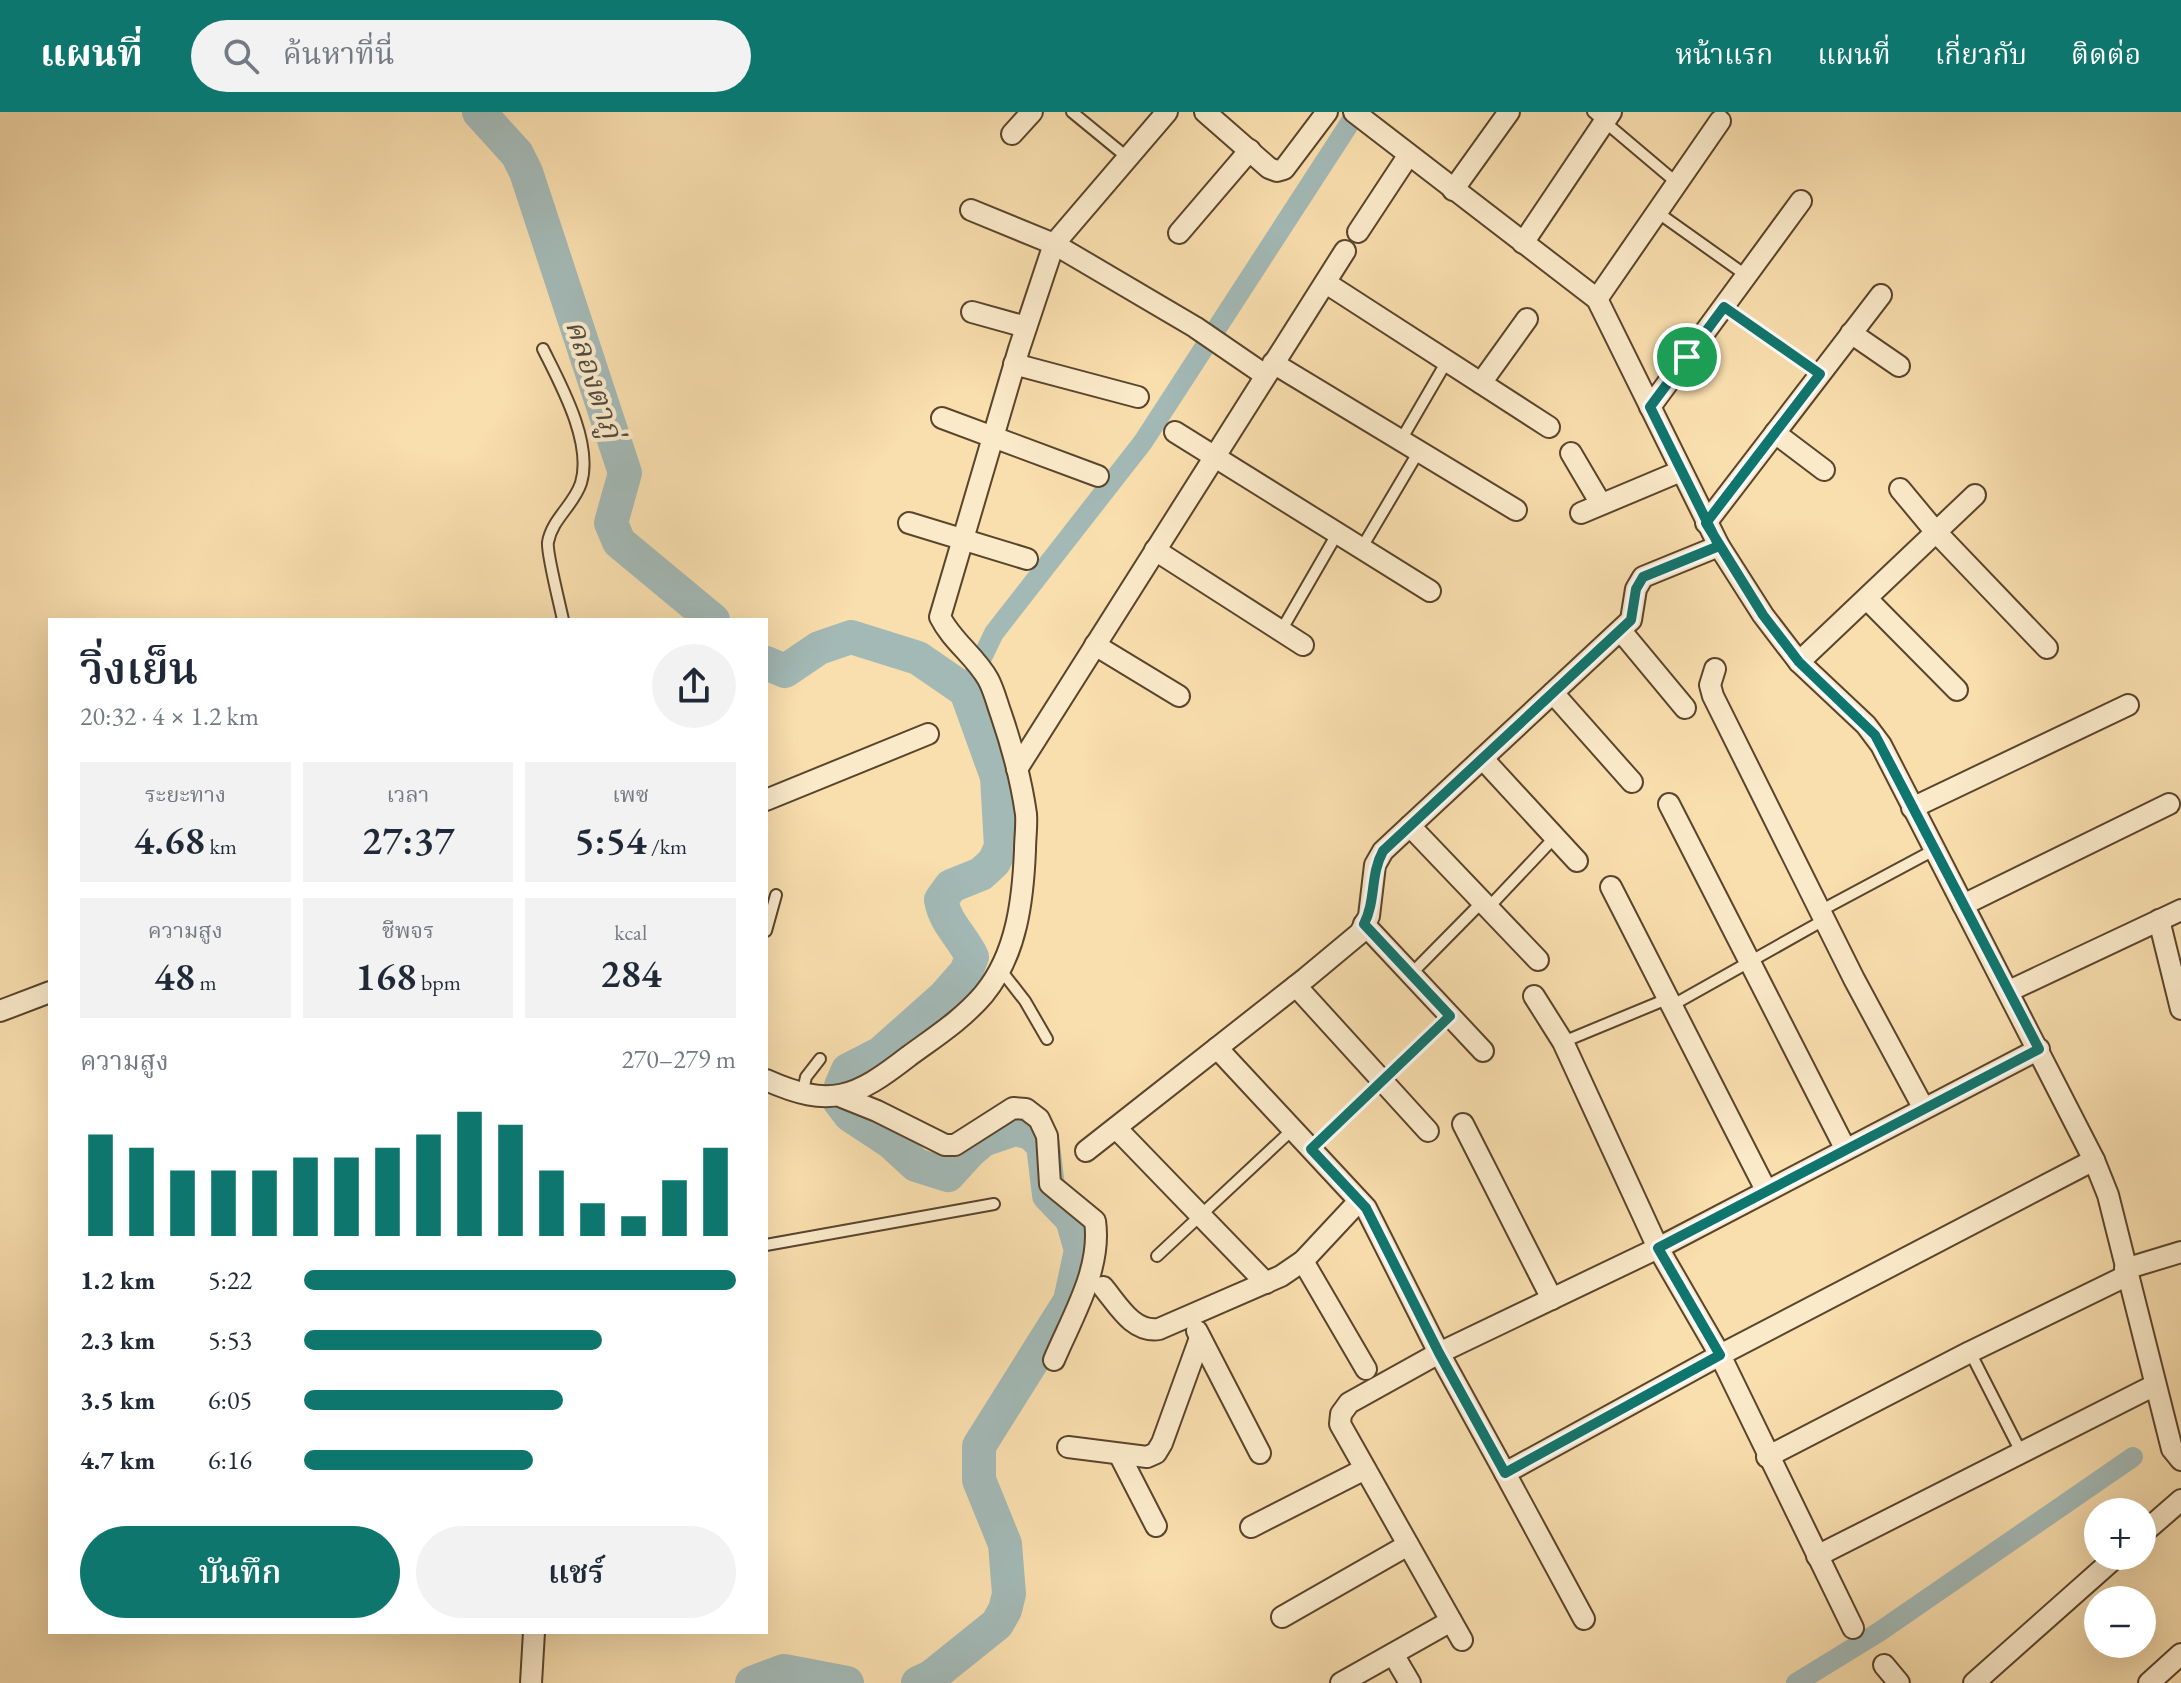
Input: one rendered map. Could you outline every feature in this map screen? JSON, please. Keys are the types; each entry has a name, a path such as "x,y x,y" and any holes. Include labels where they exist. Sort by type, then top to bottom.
{"street":[{"path":"1012,134 1032,112"},
{"path":"842,1097 879,1080 959,1019 985,993 1007,957 1023,896 1026,817 1017,769 988,680 968,652 946,630 940,617 1014,364 1054,244 1167,112"},
{"path":"1205,112 1269,168 1277,171 1284,169 1327,112"},
{"path":"1453,190 1509,112"},
{"path":"1523,243 1603,115"},
{"path":"1361,117 1597,299 1719,546 1763,615 1799,662 1875,735 2094,1160 2108,1195 2172,1449 2181,1460"},
{"path":"1597,299 1720,121"},
{"path":"1179,233 1250,150"},
{"path":"1358,232 1408,156"},
{"path":"1650,407 1801,201"},
{"path":"971,210 1054,244 1222,345 1410,446 1516,510"},
{"path":"1017,769 1345,251"},
{"path":"1326,283 1549,427"},
{"path":"1706,523 1881,295"},
{"path":"972,312 1026,327"},
{"path":"1481,383 1527,319"},
{"path":"1851,333 1899,366"},
{"path":"1014,364 1138,397"},
{"path":"942,418 1098,476"},
{"path":"1175,432 1430,591"},
{"path":"1775,433 1824,470"},
{"path":"1571,453 1601,504"},
{"path":"1581,513 1681,471"},
{"path":"1900,489 1935,531 2047,648"},
{"path":"1799,662 1975,495"},
{"path":"909,523 1027,559"},
{"path":"1086,1151 1360,933 1369,916 1375,865 1383,851 1621,631 1631,620 1636,589 1643,577 1719,546"},
{"path":"1155,550 1303,645"},
{"path":"1867,599 1957,690"},
{"path":"1621,631 1685,708"},
{"path":"1095,645 1179,696"},
{"path":"1715,669 1710,685 1713,696 1822,916 1923,1107"},
{"path":"1553,693 1632,782"},
{"path":"1912,808 2128,705"},
{"path":"768,799 928,734"},
{"path":"1483,759 1577,861"},
{"path":"1669,804 1845,1148"},
{"path":"1963,905 2169,804"},
{"path":"1410,826 1538,960"},
{"path":"1611,887 1766,1190"},
{"path":"2009,991 2181,910"},
{"path":"2159,920 2181,1009"},
{"path":"1364,924 1483,1051"},
{"path":"1296,986 1428,1131"},
{"path":"0,1011 48,993"},
{"path":"1534,996 1563,1042 1658,1248 1720,1355 1767,1457 1853,1628"},
{"path":"1217,1048 1366,1208 1439,1353 1584,1619"},
{"path":"1462,1640 1340,1424 1341,1414 1349,1403 1439,1353 1658,1248 2039,1049"},
{"path":"768,1081 802,1095 842,1097 945,1145 955,1145 1013,1108 1026,1109 1039,1119 1047,1136 1050,1184 1095,1221 1097,1234 1091,1273 1054,1360"},
{"path":"1463,1124 1552,1299"},
{"path":"1116,1128 1266,1283"},
{"path":"1505,1473 1720,1355 2094,1160"},
{"path":"1103,1287 1137,1326 1149,1330 1190,1317 1266,1283 1303,1261 1359,1201"},
{"path":"1767,1457 2125,1272 2181,1252"},
{"path":"1303,1261 1366,1369"},
{"path":"1190,1317 1260,1453"},
{"path":"1068,1447 1147,1457 1156,1453 1200,1338"},
{"path":"1817,1556 2155,1385"},
{"path":"1119,1454 1156,1526"},
{"path":"1251,1527 1365,1469"},
{"path":"2156,1522 2181,1500"},
{"path":"1282,1617 1408,1545"},
{"path":"1974,1683 2101,1570"},
{"path":"1341,1683 1451,1621"},
{"path":"531,1683 534,1634"},
{"path":"1393,1654 1410,1683"},
{"path":"2149,1683 2181,1654"},
{"path":"1884,1665 1899,1683"}],"lane":[{"path":"1072,112 1128,158"},
{"path":"1603,115 1677,183"},
{"path":"1657,212 1748,276"},
{"path":"1724,307 1820,374"},
{"path":"543,349 584,449 581,483 566,511 553,526 547,544 563,618"},
{"path":"1361,549 1447,361"},
{"path":"1281,631 1337,534"},
{"path":"1411,974 1555,837"},
{"path":"1563,1042 1669,1002 1749,961 1934,850"},
{"path":"768,924 776,895"},
{"path":"1000,969 1025,1001 1047,1039"},
{"path":"1311,1149 1450,1016"},
{"path":"802,1095 806,1077 820,1059"},
{"path":"1157,1256 1293,1129"},
{"path":"768,1245 994,1204"},
{"path":"1970,1352 2021,1452"}],"waterway":[{"name":"คลองตาภู่","path":"479,112 517,154 526,172 625,473 611,523 619,542 711,618"},
{"path":"966,691 994,633 1143,442 1357,112"},
{"path":"768,664 785,671 819,648 851,637 918,658 966,691 997,777 1001,847 994,862 981,874 951,886 941,900 946,916 972,957 966,972 944,997 881,1053 848,1070 841,1086 840,1102 850,1115 891,1142 916,1165 948,1175 983,1140 1015,1129 1031,1133 1043,1145 1049,1195 1072,1219 1081,1250 1070,1301 979,1446 979,1480 1005,1544 1009,1594 1005,1610 997,1624 931,1677 918,1683"},
{"path":"1796,1683 1879,1632 2133,1457"},
{"path":"752,1683 784,1671 847,1683"}],"route":[{"path":"1687,357 1650,407 1706,523 1719,546 1643,577 1636,589 1631,620 1621,631 1383,851 1375,865 1369,916 1364,924 1450,1016 1311,1149 1366,1208 1439,1353 1505,1473 1720,1355 1658,1248 2039,1049 1875,735 1799,662 1763,615 1706,523 1820,374 1724,307 1687,357"}]}
